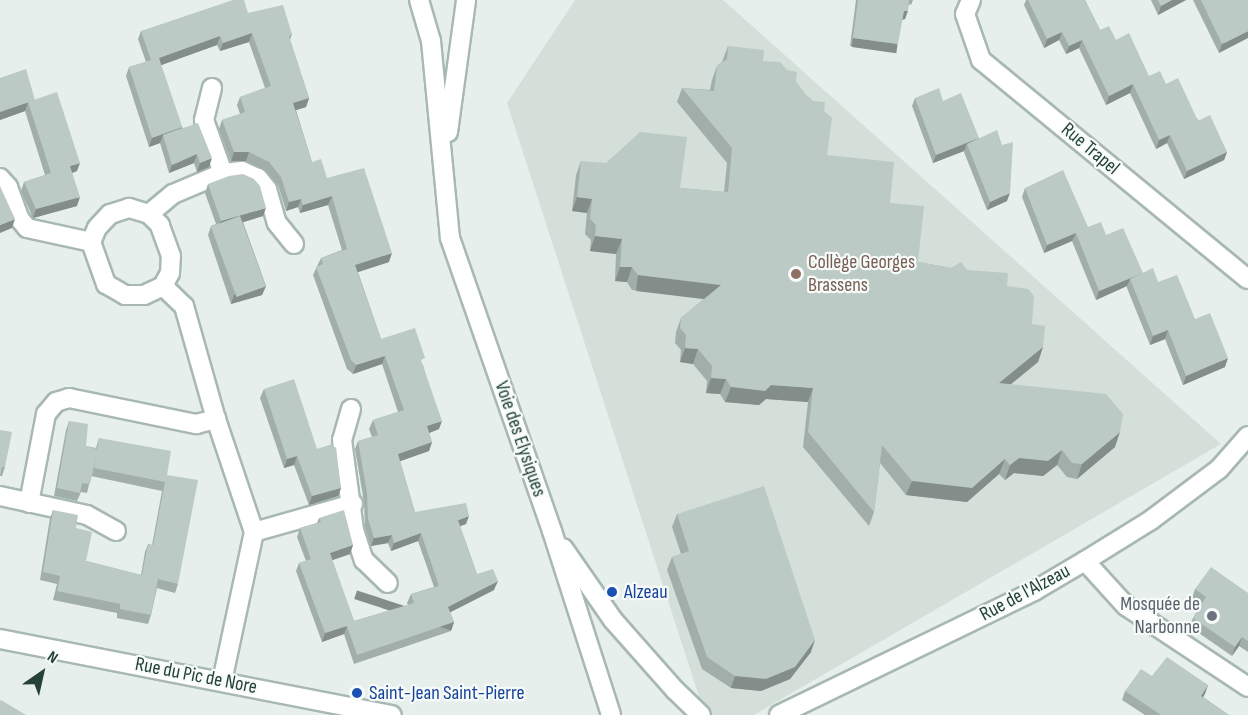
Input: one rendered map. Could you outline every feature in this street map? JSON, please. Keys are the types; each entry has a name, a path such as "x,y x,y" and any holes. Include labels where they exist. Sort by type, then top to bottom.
{"street":[{"name":"Voie des Elysiques","path":"419,0 430,41 444,160 450,238 552,531 611,715"},
{"name":"Voie des Elysiques","path":"444,160 466,0"},
{"name":"Rue Trapel","path":"971,0 965,15 981,60 1248,279"},
{"path":"212,88 204,120 223,173"},
{"path":"149,214 173,194 223,173 242,171 258,178 267,189 277,223 294,244"},
{"path":"0,178 8,187 19,218 27,228 91,242"},
{"path":"129,208 149,214 160,225 171,256 170,273 163,286 144,295 125,295 106,284 91,242 97,228 110,214 129,208"},
{"path":"163,286 184,306 216,419 254,532 222,681"},
{"path":"29,503 46,414 56,402 69,398 196,424 216,419"},
{"path":"351,409 342,440 353,504 354,530 364,560 388,583"},
{"name":"Rue de l'Alzeau","path":"779,715 1034,591 1085,561 1151,520 1219,469 1248,436"},
{"path":"0,496 87,515 116,531"},
{"path":"254,532 353,504"},
{"path":"552,531 613,620 699,714"},
{"path":"1085,561 1126,606 1248,687"},
{"name":"Rue du Pic de Nore","path":"0,639 392,715"}],"shaded area":[{"name":"Collège Georges Brassens","path":"575,0 723,0 1221,444 754,715 705,715 507,103"}],"building":[{"path":"233,0 244,0 248,13 283,5 292,34 289,36 309,98 293,103 312,162 321,159 327,178 364,168 392,253 355,265 381,339 415,328 425,358 421,360 442,421 427,426 432,442 398,454 415,512 466,503 469,516 458,520 477,574 493,569 498,581 448,607 454,622 357,655 347,626 325,633 299,563 311,559 300,528 321,522 319,518 344,510 353,545 330,553 354,621 414,603 411,594 439,586 421,533 394,543 392,535 374,538 368,519 367,493 358,441 378,435 373,420 404,410 385,356 356,365 351,360 316,267 323,264 321,258 347,249 332,196 303,205 301,199 289,202 281,177 269,162 249,152 234,152 222,120 245,112 240,97 271,86 252,33 223,43 220,36 159,58 182,127 152,138 129,67 151,60 141,31"},
{"path":"858,0 909,0 908,11 904,11 898,44 853,38"},
{"path":"1028,0 1085,0 1100,30 1109,26 1116,40 1129,33 1149,76 1160,71 1166,84 1178,78 1198,121 1210,115 1227,152 1187,171 1170,135 1159,140 1133,84 1109,96 1082,40 1069,46 1062,32 1047,39"},
{"path":"1158,0 1172,0 1161,6"},
{"path":"1201,0 1248,0 1248,31 1222,44"},
{"path":"728,46 764,50 763,61 780,62 787,70 797,72 796,82 805,94 813,101 825,102 824,111 832,118 827,155 894,162 890,203 924,206 918,262 951,268 961,262 967,270 1008,273 1007,286 1028,289 1034,296 1032,324 1045,326 1043,347 999,383 1106,394 1123,414 1120,432 1082,464 1072,463 1062,450 1048,461 1019,458 1010,465 1005,459 972,488 912,481 882,445 874,512 808,432 813,388 771,385 765,391 731,387 726,379 711,378 712,366 698,349 685,348 686,335 680,328 681,318 721,285 638,275 632,267 620,267 622,239 595,236 596,225 590,219 592,199 577,197 581,161 606,163 640,132 687,137 680,188 728,192 732,148 682,88 714,91 717,66 727,59"},
{"path":"26,69 35,100 0,112 0,78"},
{"path":"939,88 943,101 961,93 979,138 936,155 915,98"},
{"path":"57,92 80,163 70,166 80,197 36,209 24,182 51,173 28,102"},
{"path":"198,123 212,158 200,163 197,154 172,165 163,135"},
{"path":"997,130 1002,145 1013,142 1010,193 990,202 967,144"},
{"path":"1063,170 1088,227 1101,222 1106,235 1123,228 1143,273 1099,291 1076,233 1047,245 1025,188"},
{"path":"243,174 254,179 260,186 266,208 221,221 208,184 229,176"},
{"path":"0,186 15,219 0,225"},
{"path":"240,216 266,286 237,297 211,227"},
{"path":"1153,268 1158,282 1177,275 1195,319 1210,313 1228,358 1186,376 1168,330 1153,336 1130,279"},
{"path":"294,379 317,449 332,444 333,448 336,447 341,488 312,496 297,456 287,459 264,389"},
{"path":"69,421 88,424 86,446 97,449 99,438 171,451 167,475 198,480 178,584 158,579 151,615 120,609 120,604 57,591 60,576 43,572 53,510 78,515 76,528 92,532 86,561 142,575 148,544 153,545 165,482 94,468 96,457 90,484 82,483 80,493 57,488"},
{"path":"0,430 12,432 5,467 2,467 0,476"},
{"path":"764,486 815,640 795,667 766,679 735,676 707,657 672,557 689,551 677,514"},
{"path":"1211,567 1248,593 1248,641 1242,637 1235,647 1193,618 1206,597 1195,589"},
{"path":"1167,657 1208,685 1201,696 1229,715 1161,715 1125,691 1141,669 1152,676"},
{"path":"1,700 26,715 0,715"}],"place":[{"name":"Collège Georges Brassens","path":"796,274"},
{"name":"Alzeau","path":"612,592"},
{"name":"Mosquée de Narbonne","path":"1212,616"},
{"name":"Saint-Jean Saint-Pierre","path":"357,693"}]}
